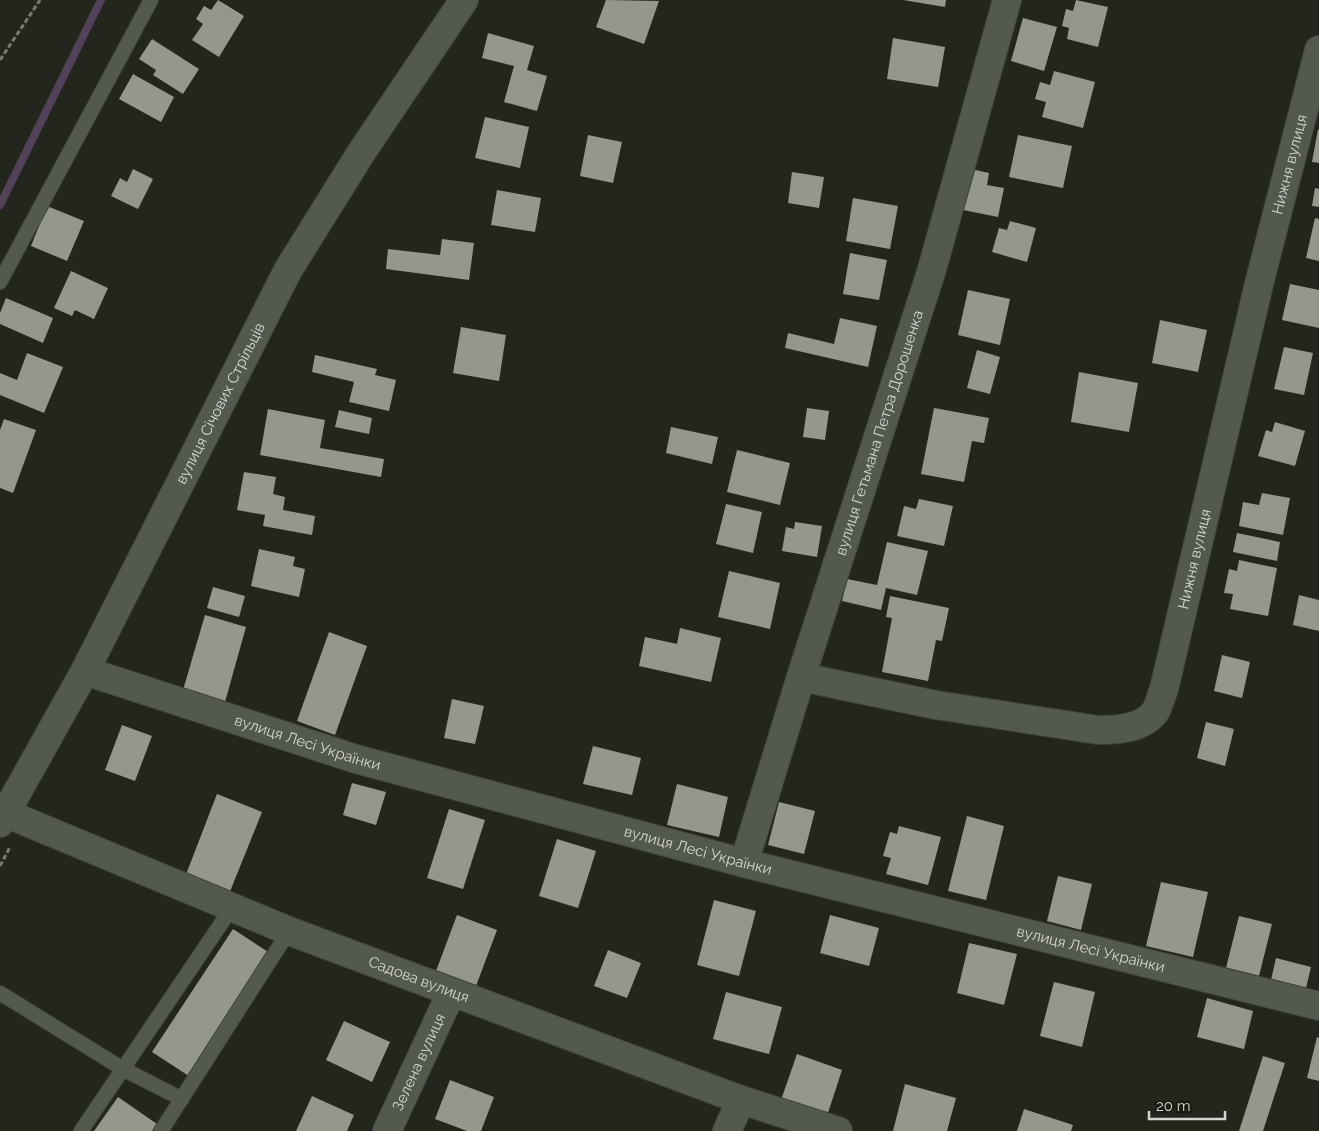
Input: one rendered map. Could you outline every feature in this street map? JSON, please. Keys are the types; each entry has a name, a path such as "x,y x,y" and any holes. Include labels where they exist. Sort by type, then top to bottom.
{"street":[{"name":"вулиця Січових Стрільців","path":"2,818 85,671 288,270 361,154 464,0"},
{"name":"вулиця Гетьмана Петра Дорошенка","path":"744,863 801,677 932,269 1008,0"},
{"name":"Нижня вулиця","path":"801,677 936,705 1098,730 1121,730 1138,724 1154,713 1164,689 1259,284 1319,50"},
{"name":"вулиця Лесі Українки","path":"85,671 356,759 744,863 1319,1006"},
{"name":"Садова вулиця","path":"2,818 231,909 451,993 741,1100 838,1131"},
{"name":"Зелена вулиця","path":"387,1131 451,993"},
{"path":"727,1131 741,1100"}],"lane":[{"path":"0,282 151,0"},
{"path":"80,1131 231,909"},
{"path":"161,1131 289,931"},
{"path":"0,993 123,1068 182,1098"}],"path":[{"path":"0,60 40,0"}],"building":[{"path":"218,0 244,16 219,57 192,40 203,24 196,19 204,6 211,10"},
{"path":"606,0 659,1 644,44 596,27"},
{"path":"903,0 946,0 945,7"},
{"path":"1076,0 1108,7 1098,47 1067,39 1069,28 1062,26 1066,9 1073,11"},
{"path":"1023,18 1057,27 1044,71 1011,61"},
{"path":"488,33 534,46 527,70 547,76 537,111 504,102 514,66 482,58"},
{"path":"893,38 945,47 938,87 887,79"},
{"path":"152,39 199,69 183,94 153,75 156,70 139,59"},
{"path":"1054,71 1095,82 1083,128 1042,117 1046,102 1035,99 1040,82 1050,85"},
{"path":"133,74 174,97 161,122 119,99"},
{"path":"485,117 529,127 520,168 475,158"},
{"path":"1319,130 1319,163 1312,162"},
{"path":"588,135 622,142 613,183 580,176"},
{"path":"1018,135 1072,146 1063,188 1009,177"},
{"path":"133,169 153,179 138,209 111,196 120,178 127,182"},
{"path":"971,169 989,173 987,185 1004,188 998,217 963,210"},
{"path":"792,172 824,177 819,208 788,203"},
{"path":"1315,188 1319,189 1319,207 1312,206"},
{"path":"497,190 541,198 535,232 491,225"},
{"path":"853,198 898,206 890,249 846,241"},
{"path":"47,206 84,221 67,261 31,246"},
{"path":"1315,218 1319,219 1319,261 1306,258"},
{"path":"1010,221 1036,228 1027,262 992,252 999,228 1007,230"},
{"path":"442,239 474,243 469,280 386,269 388,249 440,255"},
{"path":"850,253 887,260 879,300 843,294"},
{"path":"71,271 108,288 94,319 75,310 72,316 54,308"},
{"path":"1290,284 1319,290 1319,328 1282,320"},
{"path":"968,290 1010,299 1000,345 958,335"},
{"path":"6,298 53,318 43,343 0,324 0,313"},
{"path":"840,318 877,326 868,367 785,348 788,333 834,344"},
{"path":"1160,320 1207,330 1198,372 1152,363"},
{"path":"461,327 506,335 499,381 453,373"},
{"path":"1284,347 1313,353 1304,395 1274,389"},
{"path":"977,350 1000,357 990,394 967,388"},
{"path":"27,353 63,367 44,413 0,395 0,373 17,380"},
{"path":"315,355 377,369 375,375 396,380 389,411 349,402 354,382 312,372"},
{"path":"1079,372 1138,383 1129,432 1071,422"},
{"path":"807,408 829,411 825,440 803,437"},
{"path":"934,408 989,418 984,443 972,441 964,482 921,474"},
{"path":"268,409 325,420 320,448 384,459 381,477 260,455"},
{"path":"339,410 372,418 369,434 335,427"},
{"path":"4,419 36,430 13,493 0,488 0,430"},
{"path":"1275,422 1305,431 1295,466 1258,456 1266,430 1272,432"},
{"path":"671,427 718,437 712,464 666,453"},
{"path":"737,450 790,463 780,505 727,492"},
{"path":"244,472 276,477 273,494 285,497 283,510 315,516 312,535 263,526 265,515 237,510"},
{"path":"1262,493 1290,498 1283,535 1239,526 1243,502 1259,505"},
{"path":"919,499 953,506 944,546 897,536 904,506 916,509"},
{"path":"726,504 762,512 753,553 716,544"},
{"path":"795,522 822,526 817,557 782,551 786,527 794,529"},
{"path":"1237,533 1280,542 1277,561 1233,552"},
{"path":"887,542 928,551 917,595 886,588 881,610 842,601 847,579 877,585"},
{"path":"259,549 295,557 293,566 305,569 299,597 251,586"},
{"path":"1239,560 1277,568 1268,616 1230,609 1233,594 1224,593 1229,569 1237,571"},
{"path":"729,571 780,583 770,629 718,617"},
{"path":"213,587 245,596 239,617 207,608"},
{"path":"1299,595 1319,600 1319,631 1293,625"},
{"path":"890,596 949,608 942,641 936,640 928,681 882,672 892,618 886,617"},
{"path":"205,615 246,627 225,702 183,690"},
{"path":"680,628 721,638 711,682 639,666 645,637 677,644"},
{"path":"329,632 367,646 335,735 297,721"},
{"path":"1222,655 1250,662 1242,698 1214,691"},
{"path":"452,699 484,706 475,744 444,738"},
{"path":"1206,722 1234,729 1225,766 1197,758"},
{"path":"122,725 152,736 135,781 105,770"},
{"path":"593,746 641,758 632,795 583,784"},
{"path":"352,783 386,792 376,825 343,815"},
{"path":"677,784 728,797 719,837 667,825"},
{"path":"217,794 262,812 229,894 185,877"},
{"path":"779,802 815,811 804,854 768,845"},
{"path":"449,809 485,820 463,889 427,878"},
{"path":"967,816 1004,826 986,900 948,891"},
{"path":"899,826 941,837 928,885 886,874 891,858 883,856 890,832 897,834"},
{"path":"557,839 596,851 578,908 539,896"},
{"path":"1058,876 1092,884 1081,930 1047,921"},
{"path":"1161,882 1208,892 1193,957 1146,946"},
{"path":"714,900 756,911 739,976 697,965"},
{"path":"457,915 497,930 476,986 436,971"},
{"path":"830,915 879,928 869,966 820,953"},
{"path":"1239,916 1272,924 1259,976 1226,968"},
{"path":"233,929 273,955 192,1078 152,1052"},
{"path":"969,943 1017,954 1004,1005 957,993"},
{"path":"608,950 641,963 627,998 594,986"},
{"path":"1276,958 1311,967 1306,988 1271,980"},
{"path":"1054,982 1095,992 1082,1047 1040,1036"},
{"path":"726,992 782,1007 769,1054 713,1039"},
{"path":"1207,998 1253,1011 1244,1049 1197,1037"},
{"path":"344,1021 390,1042 372,1082 326,1060"},
{"path":"1317,1037 1319,1038 1319,1081 1307,1078"},
{"path":"797,1054 842,1070 827,1116 781,1100"},
{"path":"1263,1056 1285,1063 1263,1131 1239,1131"},
{"path":"450,1080 494,1097 481,1131 467,1131 435,1119"},
{"path":"905,1084 956,1098 947,1131 893,1131"},
{"path":"312,1096 354,1115 347,1131 296,1131"},
{"path":"118,1097 157,1124 152,1131 94,1131"},
{"path":"1024,1109 1073,1125 1071,1131 1017,1131"}],"waterway":[{"path":"0,205 101,0"}]}
